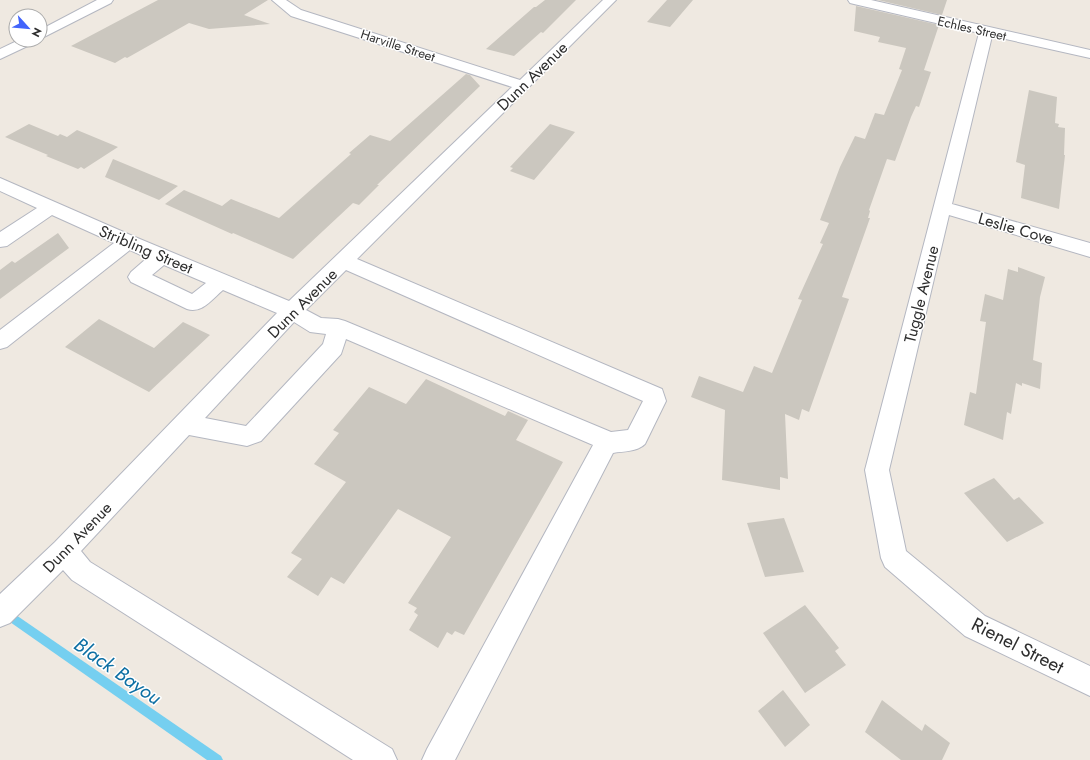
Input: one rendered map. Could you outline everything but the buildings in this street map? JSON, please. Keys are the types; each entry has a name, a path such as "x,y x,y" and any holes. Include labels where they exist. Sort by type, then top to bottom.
{"street":[{"path":"48,31 108,0"},
{"name":"Harville Street","path":"278,0 296,13 522,85"},
{"name":"Dunn Avenue","path":"0,613 64,551 292,311 610,0"},
{"name":"Echles Street","path":"856,0 1090,54"},
{"name":"Tuggle Avenue","path":"894,558 877,470 986,31"},
{"path":"0,55 14,48"},
{"name":"Stribling Street","path":"0,184 128,242 292,311 317,326 338,327"},
{"path":"0,241 50,207"},
{"name":"Leslie Cove","path":"943,207 1090,250"},
{"path":"0,341 128,242"},
{"path":"161,256 138,277 194,304 220,281"},
{"path":"344,261 654,396 655,401 637,437 634,440 606,443"},
{"path":"184,424 247,436 253,434 333,348 338,327 602,438 606,443"},
{"path":"438,760 606,443"},
{"path":"64,551 81,571 381,760"},
{"name":"Rienel Street","path":"894,558 975,626 1090,681"}],"waterway":[{"name":"Black Bayou","path":"0,609 217,760"}]}
